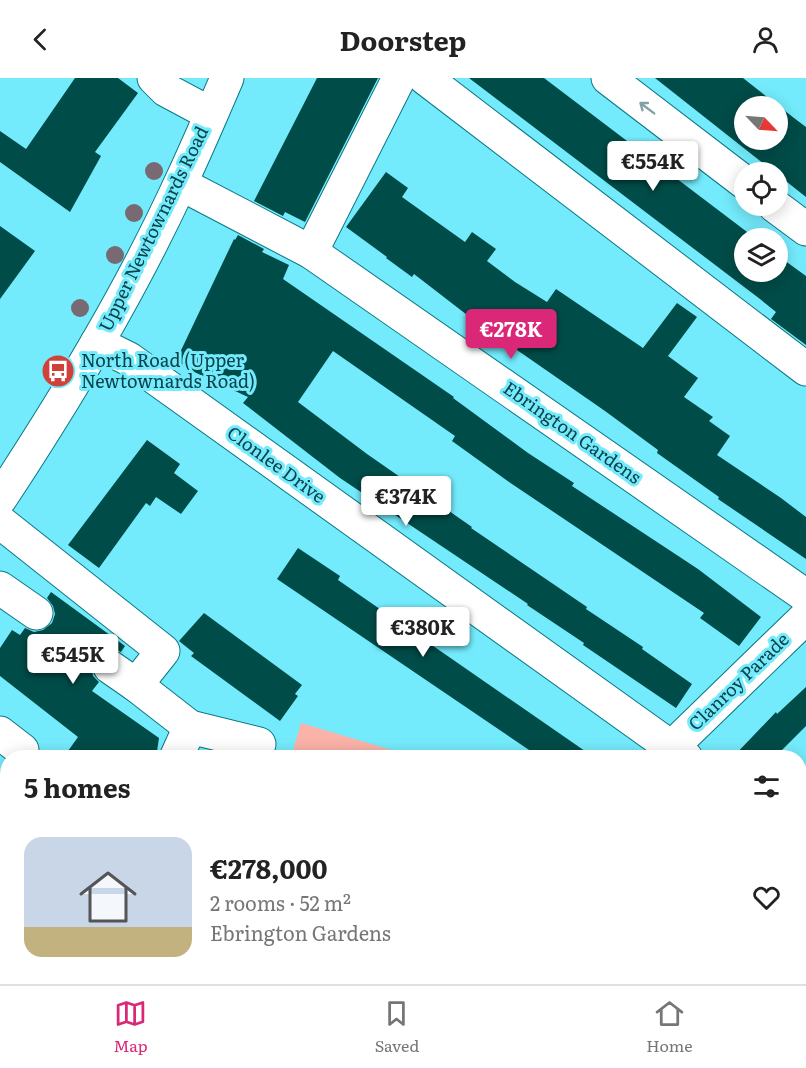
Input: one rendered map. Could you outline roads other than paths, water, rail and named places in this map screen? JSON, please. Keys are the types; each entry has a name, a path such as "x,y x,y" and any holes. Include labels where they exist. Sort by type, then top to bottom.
{"street":[{"path":"154,78 166,90 211,114"},
{"name":"Upper Newtownards Road","path":"0,499 52,419 97,343 181,184 227,78"},
{"path":"311,252 399,78"},
{"path":"425,78 806,369"},
{"path":"608,78 734,174"},
{"name":"Ebrington Gardens","path":"181,184 311,252 806,596"},
{"path":"788,216 806,229"},
{"name":"Clonlee Drive","path":"97,343 129,359 676,750"},
{"path":"0,522 163,651 136,685"},
{"path":"0,588 36,613"},
{"name":"Clanroy Parade","path":"681,750 806,617"},
{"path":"110,667 190,727 259,744"},
{"path":"180,750 190,727"}],"place":[{"name":"North Road (Upper Newtownards Road)","path":"58,371"}]}
